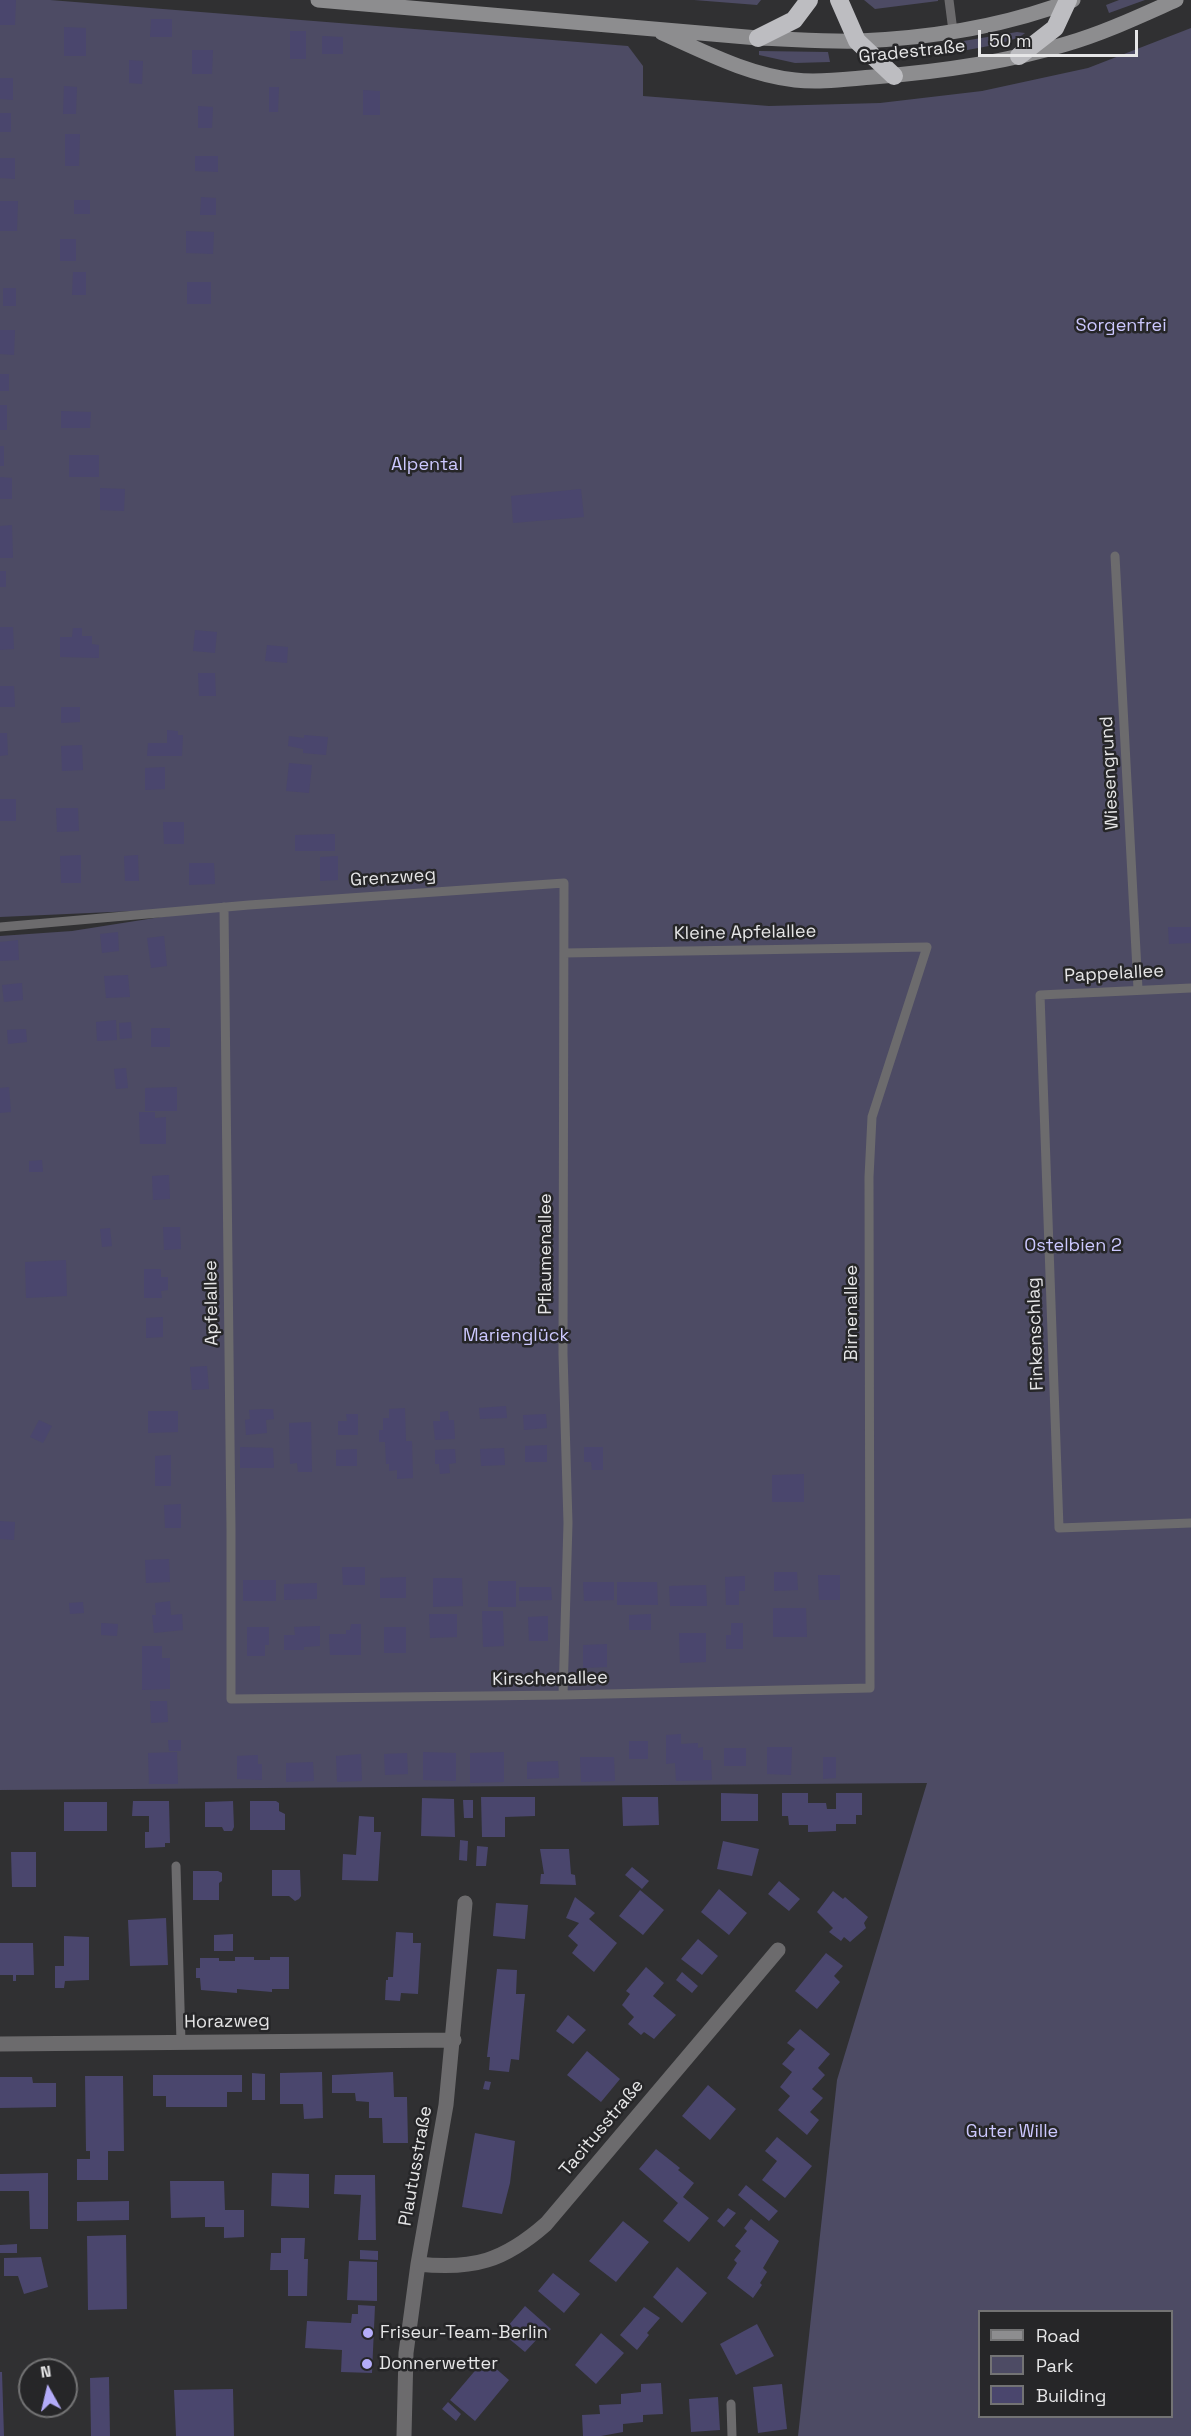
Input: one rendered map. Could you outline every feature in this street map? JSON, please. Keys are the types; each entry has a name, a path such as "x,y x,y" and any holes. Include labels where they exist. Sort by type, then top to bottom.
{"highway":[{"path":"758,38 794,21 809,0"},
{"path":"839,0 858,41 894,76"},
{"path":"1019,56 1055,28 1070,1"}],"street":[{"name":"Gradestraße","path":"318,0 758,38 858,41 953,31 1024,16 1070,1"},
{"name":"Gradestraße","path":"651,28 740,67 767,75 796,80 832,80 894,76 1019,56 1085,38 1176,0"},
{"name":"Plautusstraße","path":"404,2436 405,2364 418,2264 446,2105 454,2040 465,1903"},
{"name":"Tacitusstraße","path":"418,2264 448,2267 483,2262 502,2256 546,2224 778,1950"},
{"name":"Horazweg","path":"0,2044 454,2040"}],"lane":[{"path":"949,0 953,31"},
{"name":"Wiesengrund","path":"1115,556 1138,989"},
{"name":"Grenzweg","path":"0,927 224,907 564,884"},
{"name":"Pflaumenallee","path":"563,1695 568,1523 563,1354 564,884"},
{"name":"Apfelallee","path":"224,907 231,1699"},
{"name":"Kleine Apfelallee","path":"564,953 927,947"},
{"name":"Birnenallee","path":"870,1688 869,1177 872,1117 927,947"},
{"name":"Pappelallee","path":"1040,995 1191,988"},
{"name":"Finkenschlag","path":"1040,995 1059,1528 1191,1523"},
{"name":"Kirschenallee","path":"231,1699 870,1688"},
{"path":"176,1866 181,2042"},
{"path":"731,2404 732,2436"}],"green space":[{"path":"0,0 50,0 628,46 643,66 643,96 769,106 880,103 982,91 1088,68 1191,28 1191,2436 798,2436 837,2080 927,1783 0,1790 0,936 72,931 224,907 0,917"},
{"path":"694,0 761,0 757,5"},
{"path":"864,0 938,0 938,1 875,9"},
{"path":"1119,0 1145,0 1109,13 1106,5"},
{"path":"1017,32 1025,33 1004,42 968,50 907,54 910,50"},
{"path":"759,51 828,52 830,62 795,63 759,55"}],"building":[{"path":"0,0 16,0 15,25 0,25"},
{"path":"151,19 172,19 172,37 150,37"},
{"path":"64,27 86,28 86,56 64,56"},
{"path":"290,31 306,31 306,59 290,59"},
{"path":"322,36 343,37 343,54 322,54"},
{"path":"192,50 213,50 212,74 192,74"},
{"path":"129,60 143,61 142,84 129,83"},
{"path":"0,78 13,78 13,100 0,99"},
{"path":"64,86 77,87 76,114 63,114"},
{"path":"269,87 279,87 278,112 269,112"},
{"path":"363,90 380,91 380,115 363,115"},
{"path":"198,106 213,107 212,128 198,128"},
{"path":"0,113 11,113 11,132 0,132"},
{"path":"65,134 80,134 79,166 65,166"},
{"path":"195,156 218,156 218,172 195,171"},
{"path":"0,158 15,158 15,179 0,178"},
{"path":"201,197 216,198 216,215 200,215"},
{"path":"74,200 90,200 90,214 74,214"},
{"path":"0,201 18,201 17,231 0,231"},
{"path":"186,231 214,232 213,254 186,253"},
{"path":"60,239 76,239 76,261 60,261"},
{"path":"73,272 86,272 86,295 72,295"},
{"path":"187,282 211,282 211,304 187,304"},
{"path":"3,288 16,288 16,306 3,306"},
{"path":"0,330 15,330 14,355 0,354"},
{"path":"0,374 9,374 9,391 0,391"},
{"path":"0,405 7,405 7,430 0,430"},
{"path":"61,411 91,412 90,428 61,428"},
{"path":"0,446 4,446 4,466 0,466"},
{"path":"69,455 99,455 99,477 69,477"},
{"path":"0,477 12,478 12,499 0,499"},
{"path":"100,488 125,489 124,511 100,510"},
{"path":"581,489 584,517 513,523 511,496"},
{"path":"12,525 13,558 0,558 0,526"},
{"path":"0,571 6,571 6,587 0,587"},
{"path":"0,627 13,627 14,649 0,650"},
{"path":"73,628 82,628 82,636 92,636 92,644 99,645 99,658 60,657 60,637 72,637"},
{"path":"195,630 217,632 215,653 193,651"},
{"path":"267,645 288,647 287,663 265,661"},
{"path":"198,673 215,673 216,696 199,696"},
{"path":"0,686 14,686 15,707 0,707"},
{"path":"61,707 80,707 80,722 61,723"},
{"path":"167,730 178,731 178,735 183,735 182,756 147,756 148,743 167,743"},
{"path":"0,733 7,733 8,755 0,756"},
{"path":"304,735 328,737 326,755 303,753 303,749 288,746 289,736 304,738"},
{"path":"82,745 83,770 62,771 61,746"},
{"path":"289,763 312,765 309,793 286,791"},
{"path":"165,767 165,789 145,790 145,768"},
{"path":"0,799 16,799 16,821 0,821"},
{"path":"56,808 78,808 79,831 57,832"},
{"path":"163,822 184,822 184,844 164,844"},
{"path":"335,834 335,851 295,851 295,835"},
{"path":"81,855 81,883 61,883 60,856"},
{"path":"138,855 139,881 125,881 124,856"},
{"path":"338,856 338,880 320,881 320,857"},
{"path":"189,863 214,863 215,884 189,885"},
{"path":"1168,927 1191,927 1191,943 1169,944"},
{"path":"118,932 119,951 102,953 100,934"},
{"path":"164,936 167,966 151,968 147,938"},
{"path":"18,940 19,960 0,961 0,942"},
{"path":"128,975 130,997 106,998 104,976"},
{"path":"22,983 23,1000 4,1002 2,985"},
{"path":"116,1020 117,1040 97,1041 96,1022"},
{"path":"131,1022 132,1038 120,1039 119,1023"},
{"path":"151,1028 170,1028 170,1047 151,1047"},
{"path":"26,1029 27,1042 8,1044 7,1030"},
{"path":"126,1068 128,1088 116,1089 114,1069"},
{"path":"9,1087 11,1112 0,1113 0,1088"},
{"path":"177,1087 177,1111 145,1111 145,1088"},
{"path":"139,1112 155,1112 155,1118 166,1117 166,1144 140,1144"},
{"path":"42,1160 43,1172 29,1172 29,1161"},
{"path":"169,1175 170,1199 153,1200 152,1176"},
{"path":"163,1227 180,1227 181,1249 164,1250"},
{"path":"110,1228 112,1246 102,1247 100,1229"},
{"path":"66,1260 67,1296 26,1298 25,1262"},
{"path":"144,1269 161,1269 161,1277 168,1277 168,1290 161,1291 162,1298 144,1298"},
{"path":"163,1317 163,1337 146,1338 146,1318"},
{"path":"207,1366 209,1389 192,1390 190,1367"},
{"path":"506,1406 507,1418 480,1419 479,1408"},
{"path":"405,1408 406,1441 412,1441 413,1478 397,1479 397,1470 389,1471 389,1464 386,1464 385,1442 379,1442 379,1430 383,1430 383,1418 389,1418 389,1409"},
{"path":"273,1409 274,1419 266,1420 267,1433 246,1435 245,1420 250,1419 249,1410"},
{"path":"148,1411 178,1411 178,1432 148,1433"},
{"path":"448,1411 449,1420 454,1420 455,1439 435,1440 433,1421 440,1421 440,1412"},
{"path":"346,1414 358,1414 358,1435 338,1435 338,1421 347,1421"},
{"path":"546,1414 547,1428 524,1430 523,1415"},
{"path":"39,1420 52,1426 43,1443 30,1437"},
{"path":"311,1422 312,1472 298,1472 297,1463 290,1464 289,1423"},
{"path":"547,1445 547,1462 525,1462 525,1446"},
{"path":"240,1447 273,1448 274,1468 240,1468"},
{"path":"584,1447 603,1447 603,1470 592,1470 591,1462 584,1462"},
{"path":"504,1448 505,1465 481,1466 480,1449"},
{"path":"357,1449 357,1466 336,1466 336,1450"},
{"path":"455,1449 456,1463 449,1464 450,1473 440,1474 439,1464 435,1464 435,1450"},
{"path":"171,1455 171,1486 155,1486 155,1456"},
{"path":"804,1474 804,1502 772,1502 772,1475"},
{"path":"181,1504 181,1528 165,1528 164,1505"},
{"path":"0,1521 15,1522 14,1540 0,1539"},
{"path":"169,1559 170,1582 146,1583 145,1560"},
{"path":"342,1567 365,1567 365,1585 343,1585"},
{"path":"774,1572 797,1572 798,1590 774,1591"},
{"path":"818,1575 840,1575 840,1600 819,1600"},
{"path":"745,1576 745,1591 739,1591 739,1605 726,1605 725,1577"},
{"path":"406,1577 406,1598 380,1598 380,1578"},
{"path":"433,1578 462,1578 463,1606 433,1607"},
{"path":"243,1580 276,1580 276,1601 243,1601"},
{"path":"488,1581 516,1581 516,1607 488,1607"},
{"path":"583,1582 614,1582 614,1600 584,1601"},
{"path":"617,1582 657,1582 658,1605 617,1605"},
{"path":"317,1583 317,1599 284,1600 284,1584"},
{"path":"706,1585 707,1606 670,1606 669,1586"},
{"path":"519,1587 551,1587 552,1600 519,1601"},
{"path":"170,1601 171,1615 182,1614 183,1630 154,1633 152,1615 156,1615 155,1603"},
{"path":"83,1602 84,1613 70,1614 69,1603"},
{"path":"773,1608 806,1608 807,1637 773,1637"},
{"path":"482,1611 503,1611 504,1646 483,1647"},
{"path":"429,1614 457,1614 457,1637 430,1638"},
{"path":"651,1614 651,1630 629,1630 629,1615"},
{"path":"548,1616 548,1641 529,1641 528,1617"},
{"path":"101,1623 118,1624 117,1636 101,1635"},
{"path":"731,1623 743,1623 743,1649 726,1649 726,1635 731,1635"},
{"path":"351,1624 361,1624 361,1655 330,1655 329,1634 346,1634"},
{"path":"320,1626 320,1646 304,1647 304,1650 284,1650 284,1635 295,1635 294,1627"},
{"path":"247,1627 269,1627 269,1645 265,1645 265,1656 247,1656"},
{"path":"384,1627 406,1627 406,1653 384,1653"},
{"path":"679,1633 706,1633 706,1662 680,1663"},
{"path":"607,1644 607,1667 583,1668 583,1645"},
{"path":"142,1646 162,1646 162,1658 170,1658 170,1689 142,1690"},
{"path":"150,1701 167,1701 168,1722 151,1723"},
{"path":"681,1734 681,1744 698,1743 698,1748 703,1747 703,1760 711,1760 712,1780 676,1781 675,1763 666,1764 666,1735"},
{"path":"168,1740 181,1740 181,1751 169,1751"},
{"path":"629,1741 648,1741 648,1759 629,1759"},
{"path":"767,1747 792,1747 791,1775 767,1774"},
{"path":"724,1748 746,1748 746,1766 724,1766"},
{"path":"177,1752 178,1784 149,1784 148,1753"},
{"path":"423,1752 456,1753 456,1781 423,1780"},
{"path":"504,1752 504,1782 470,1783 470,1753"},
{"path":"407,1753 408,1774 385,1775 384,1754"},
{"path":"361,1754 362,1781 337,1782 336,1756"},
{"path":"258,1755 258,1764 262,1764 262,1780 237,1779 237,1756"},
{"path":"580,1757 614,1757 615,1781 581,1782"},
{"path":"823,1757 836,1757 836,1778 823,1779"},
{"path":"558,1761 559,1778 527,1779 527,1762"},
{"path":"313,1762 314,1781 286,1782 286,1763"},
{"path":"721,1793 758,1794 758,1821 721,1821"},
{"path":"782,1793 808,1793 808,1803 826,1803 827,1809 836,1809 836,1793 862,1793 862,1815 856,1815 856,1824 836,1824 836,1831 808,1832 808,1825 789,1825 788,1816 782,1816"},
{"path":"481,1797 535,1797 535,1816 505,1817 505,1837 482,1837"},
{"path":"622,1797 658,1797 659,1825 623,1826"},
{"path":"422,1798 454,1799 455,1837 421,1836"},
{"path":"463,1800 473,1800 473,1818 464,1818"},
{"path":"133,1801 169,1801 170,1843 165,1843 165,1847 145,1848 145,1832 149,1832 149,1816 132,1816"},
{"path":"233,1801 234,1827 232,1831 224,1831 222,1827 205,1827 205,1802"},
{"path":"250,1801 279,1803 279,1811 285,1814 285,1830 250,1830"},
{"path":"64,1802 107,1802 107,1831 64,1831"},
{"path":"359,1816 374,1817 374,1832 381,1832 378,1881 342,1880 343,1854 356,1855"},
{"path":"460,1840 468,1841 467,1861 459,1860"},
{"path":"723,1841 759,1849 752,1876 717,1869"},
{"path":"477,1846 488,1847 486,1866 476,1866"},
{"path":"540,1849 569,1849 571,1874 575,1875 576,1885 540,1884 541,1874 544,1874"},
{"path":"11,1852 36,1852 36,1887 12,1887"},
{"path":"632,1867 649,1881 642,1889 625,1875"},
{"path":"272,1870 300,1870 301,1896 299,1899 295,1901 289,1896 272,1896"},
{"path":"193,1871 222,1873 222,1881 219,1883 219,1900 193,1900"},
{"path":"779,1881 800,1899 789,1911 768,1894"},
{"path":"719,1889 747,1913 729,1935 701,1912"},
{"path":"640,1890 664,1910 643,1935 619,1916"},
{"path":"833,1891 843,1899 845,1897 868,1917 864,1923 866,1928 850,1942 844,1937 841,1941 829,1932 833,1928 817,1912"},
{"path":"575,1897 595,1913 589,1919 617,1943 594,1972 572,1953 578,1945 568,1936 579,1923 566,1918"},
{"path":"496,1903 528,1905 525,1939 493,1936"},
{"path":"166,1918 168,1965 130,1966 128,1920"},
{"path":"396,1932 413,1933 413,1943 421,1943 418,1994 401,1993 400,2001 385,2000 386,1980 388,1977 393,1977"},
{"path":"233,1934 233,1951 214,1951 214,1935"},
{"path":"64,1936 89,1937 89,1980 65,1981 64,1988 55,1988 55,1966 64,1966"},
{"path":"698,1939 718,1956 702,1975 681,1959"},
{"path":"0,1943 33,1943 34,1975 16,1975 16,1981 13,1981 13,1975 0,1975"},
{"path":"826,1953 843,1966 834,1976 840,1982 817,2009 795,1991"},
{"path":"235,1957 270,1960 270,1957 289,1957 289,1989 272,1989 272,1992 237,1989 237,1993 201,1990 200,1978 196,1978 196,1968 200,1968 200,1958 235,1961"},
{"path":"646,1967 664,1983 653,1996 676,2015 654,2039 644,2032 641,2035 628,2024 634,2017 622,2005 630,1994 626,1991"},
{"path":"497,1969 517,1970 516,1994 525,1994 519,2060 511,2059 509,2072 489,2070 490,2057 487,2057"},
{"path":"682,1972 698,1986 692,1993 676,1980"},
{"path":"568,2015 586,2030 573,2044 556,2031"},
{"path":"800,2029 830,2054 818,2068 825,2075 812,2089 823,2098 810,2112 819,2120 807,2135 778,2110 790,2096 780,2087 792,2072 782,2064 795,2049 787,2043"},
{"path":"587,2051 620,2079 601,2102 567,2075"},
{"path":"322,2072 323,2118 304,2119 303,2104 280,2104 280,2073"},
{"path":"393,2072 394,2097 407,2097 408,2143 383,2143 382,2118 369,2118 369,2102 356,2101 355,2093 332,2093 332,2075"},
{"path":"252,2073 265,2074 265,2100 252,2100"},
{"path":"153,2075 242,2075 242,2092 227,2092 227,2107 166,2107 166,2096 153,2096"},
{"path":"85,2076 123,2076 124,2151 108,2151 108,2180 77,2180 77,2159 90,2159 90,2151 86,2151"},
{"path":"0,2077 32,2077 33,2083 56,2083 56,2107 0,2108"},
{"path":"485,2081 491,2082 489,2090 483,2089"},
{"path":"708,2085 736,2109 710,2140 682,2116"},
{"path":"475,2133 515,2141 510,2183 502,2214 462,2207"},
{"path":"777,2137 812,2166 785,2198 762,2180 777,2161 765,2151"},
{"path":"656,2149 680,2168 678,2170 694,2183 683,2197 709,2218 689,2242 663,2221 678,2203 639,2169"},
{"path":"48,2173 48,2229 30,2229 29,2191 0,2191 0,2174"},
{"path":"272,2173 309,2174 309,2208 271,2206"},
{"path":"335,2175 375,2175 376,2240 358,2240 361,2195 334,2194"},
{"path":"170,2181 224,2181 225,2210 244,2210 244,2237 224,2238 224,2227 205,2227 205,2217 171,2218"},
{"path":"746,2185 778,2211 769,2221 738,2195"},
{"path":"129,2201 129,2220 77,2221 77,2202"},
{"path":"728,2208 736,2213 724,2227 717,2221"},
{"path":"751,2219 779,2241 763,2268 767,2272 753,2298 727,2278 737,2263 734,2260 741,2251 735,2246 747,2231 744,2228"},
{"path":"623,2221 649,2242 616,2282 589,2261"},
{"path":"126,2235 127,2309 88,2310 87,2236"},
{"path":"281,2238 305,2238 304,2259 308,2259 307,2296 288,2296 288,2270 270,2270 271,2253 281,2253"},
{"path":"17,2244 17,2253 0,2253 0,2245"},
{"path":"360,2250 378,2251 378,2260 360,2259"},
{"path":"41,2257 48,2287 24,2294 18,2276 4,2276 4,2258"},
{"path":"349,2261 377,2262 377,2301 347,2300"},
{"path":"677,2267 707,2293 682,2323 653,2297"},
{"path":"553,2273 580,2294 564,2313 538,2291"},
{"path":"358,2305 375,2306 372,2373 341,2372 342,2350 305,2348 307,2321 351,2323 352,2314 358,2314"},
{"path":"525,2306 551,2329 541,2340 539,2337 525,2352 502,2333"},
{"path":"644,2307 660,2318 647,2333 649,2335 637,2350 620,2335"},
{"path":"757,2324 774,2356 736,2375 720,2344"},
{"path":"601,2333 624,2353 596,2384 575,2365"},
{"path":"485,2359 509,2380 475,2421 450,2400"},
{"path":"0,2372 2,2372 4,2436 0,2436"},
{"path":"109,2377 110,2436 91,2436 90,2378"},
{"path":"661,2383 663,2414 643,2415 643,2422 623,2424 623,2432 583,2436 582,2415 600,2414 599,2405 621,2404 621,2394 641,2392 641,2384"},
{"path":"782,2384 787,2429 758,2433 753,2387"},
{"path":"233,2389 234,2436 176,2436 174,2390"},
{"path":"718,2397 720,2430 691,2432 689,2399"},
{"path":"448,2402 461,2414 456,2421 442,2409"}],"place":[{"name":"Friseur-Team-Berlin","path":"368,2333"},
{"name":"Donnerwetter","path":"367,2364"}],"park label":[{"name":"Sorgenfrei","path":"1121,326"},
{"name":"Alpental","path":"427,465"},
{"name":"Ostelbien 2","path":"1073,1246"},
{"name":"Marienglück","path":"516,1336"},
{"name":"Guter Wille","path":"1012,2132"}]}
